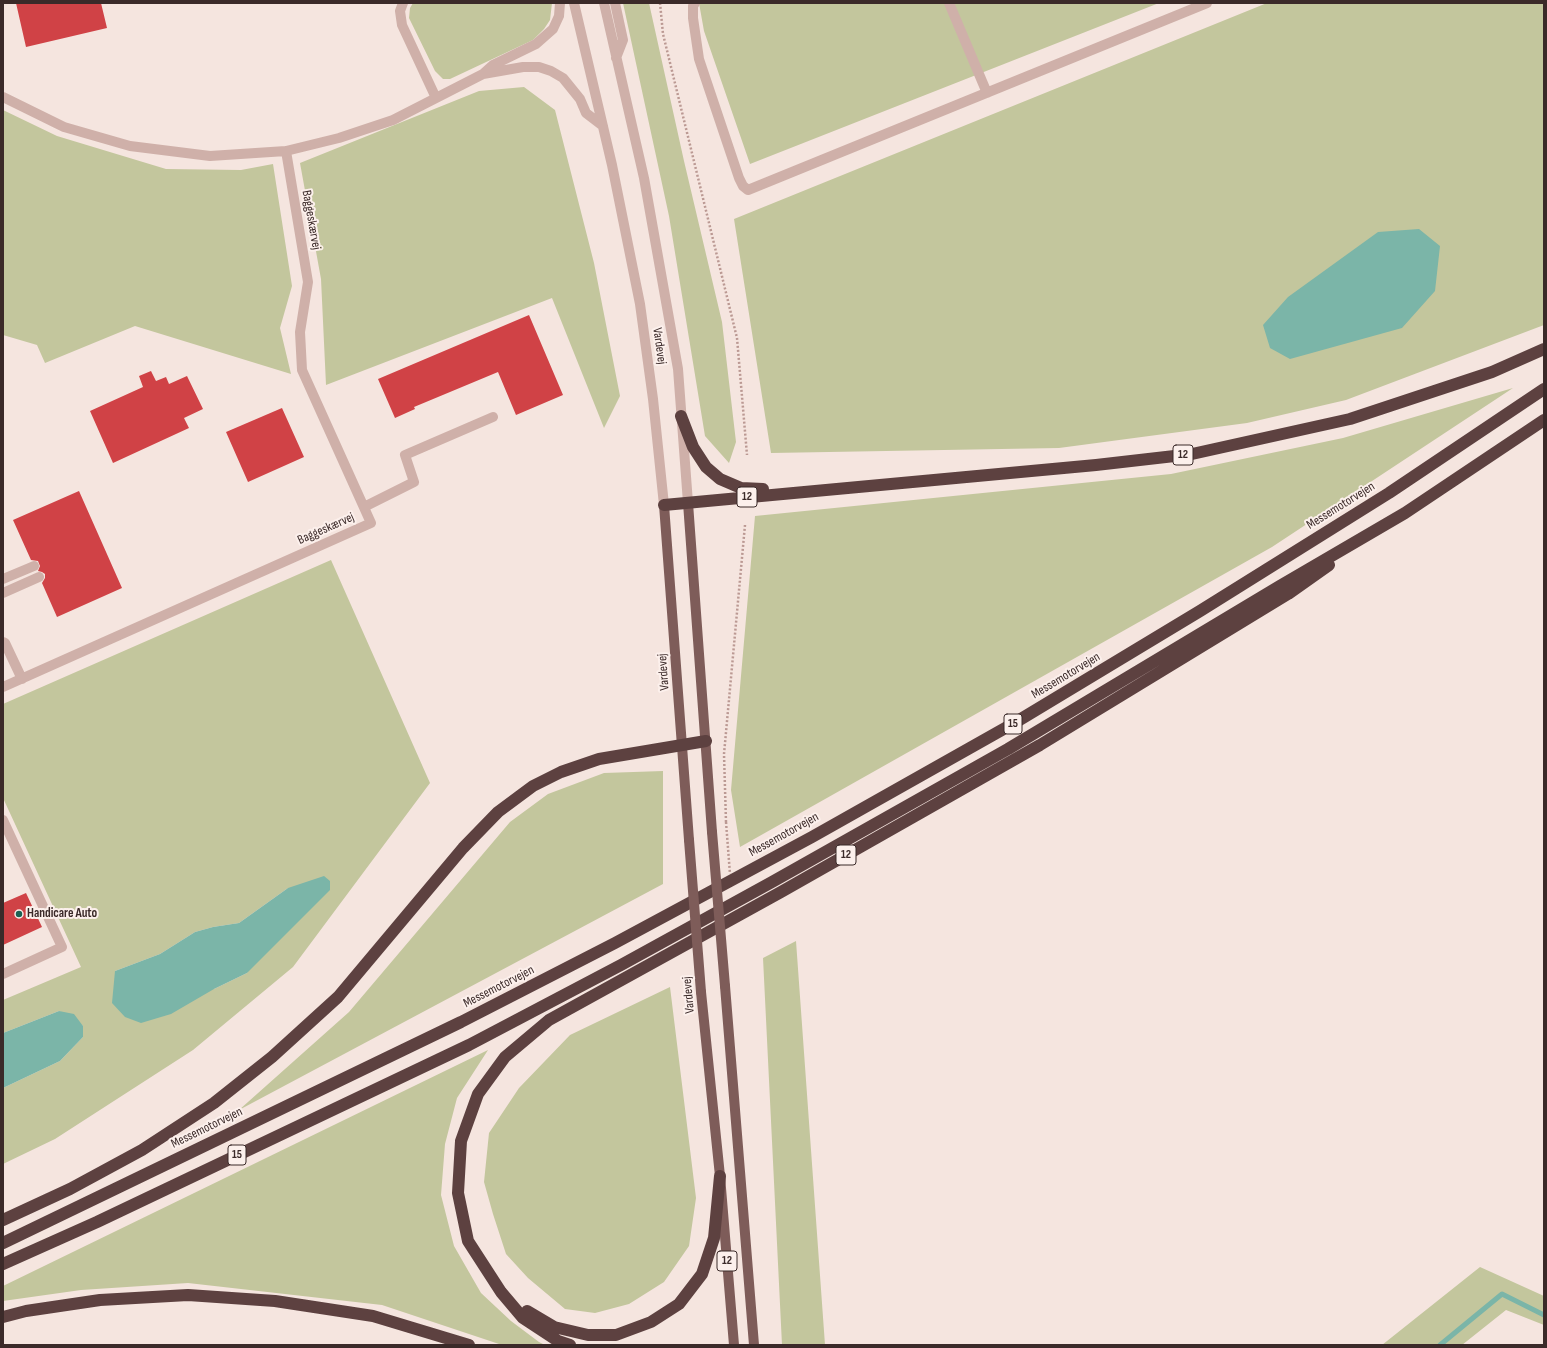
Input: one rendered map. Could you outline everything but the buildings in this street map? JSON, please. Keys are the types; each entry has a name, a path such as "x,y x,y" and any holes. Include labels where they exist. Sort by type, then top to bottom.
{"highway":[{"name":"12","path":"664,505 1096,466 1192,454 1350,419 1492,372 1544,349"},
{"name":"Messemotorvejen","path":"3,1242 461,1022 615,943 812,837 1016,722 1200,611 1383,497 1544,389"},
{"path":"681,416 693,447 706,468 720,480 741,488 807,491"},
{"name":"12","path":"570,1345 558,1341 523,1318 501,1292 468,1241 458,1194 461,1141 478,1094 505,1057 549,1020 781,892 1040,745 1288,594 1405,513 1544,420"},
{"name":"15","path":"3,1264 97,1222 469,1044 766,886 1008,749 1273,590 1405,513"},
{"path":"3,1220 70,1189 142,1150 214,1103 272,1058 338,997 463,848 498,812 533,786 561,772 599,759 706,741"},
{"path":"501,1292 524,1309 554,1327 588,1335 616,1335 651,1322 680,1304 702,1274 714,1238 720,1176"},
{"path":"3,1317 26,1311 100,1300 188,1295 275,1301 374,1316 468,1345"}],"main road":[{"name":"Vardevej","path":"688,503 712,832 754,1345"},
{"name":"Vardevej","path":"664,505 701,992 720,1176 734,1345"}],"street":[{"path":"403,3 400,11 402,25 436,98"},
{"path":"3,97 64,127 130,146 210,156 286,151 339,138 393,120 483,74 493,65 536,44 553,29 559,16 560,3"},
{"name":"Vardevej","path":"574,3 603,126 640,304 653,399 664,505"},
{"name":"Vardevej","path":"604,3 646,185 678,369 688,503"},
{"path":"615,3 623,40 616,58"},
{"path":"694,3 693,18 699,59 739,178 743,186 748,190 1207,3"},
{"path":"949,3 987,93"},
{"path":"483,74 523,67 539,67 551,71 563,78 580,99 586,113 603,126"},
{"name":"Baggeskærvej","path":"3,687 371,523 302,370 300,332 308,282 286,151"},
{"path":"364,507 414,482 405,454 493,417"},
{"path":"3,579 34,566"},
{"path":"3,593 39,577"},
{"path":"3,642 5,642 22,679"},
{"path":"3,820 62,947 3,974"}],"path":[{"path":"660,3 663,34 737,338 747,455"},
{"path":"726,822 724,754 745,525"}],"green space":[{"path":"413,3 552,3 550,20 544,29 533,40 450,79 443,79 435,71 409,18 410,8"},
{"path":"623,3 649,3 722,322 736,442 729,463 705,436 669,216"},
{"path":"699,3 1159,3 750,164 704,31"},
{"path":"1267,3 1544,3 1544,325 1346,400 1247,423 1059,448 771,453 734,219"},
{"path":"524,87 555,110 594,263 620,396 604,428 552,298 326,385 321,279 300,163 479,91"},
{"path":"3,110 57,136 166,169 241,170 273,164 292,286 280,328 291,374 135,326 45,363 37,345 3,335"},
{"path":"1513,388 1272,547 740,847 731,790 755,516 1171,474 1343,438"},
{"path":"331,560 430,783 293,967 193,1050 55,1139 3,1164 3,1088 60,1061 83,1037 83,1026 59,1011 3,1033 3,1000 81,967 3,798 3,704","holes":["288,888 247,973 214,989 115,971 160,954 195,932 213,927 239,923"]},
{"path":"663,771 663,884 239,1110 349,1012 510,822 548,794 604,773"},
{"path":"796,941 825,1345 782,1345 763,958"},
{"path":"670,987 696,1198 689,1246 664,1282 629,1304 595,1313 565,1309 528,1278 506,1254 484,1182 489,1133 519,1088 570,1035"},
{"path":"488,1050 457,1098 445,1144 441,1195 454,1246 481,1293 511,1321 545,1345 502,1345 382,1305 188,1283 81,1290 3,1301 3,1286"},
{"path":"1480,1267 1544,1296 1544,1325 1506,1310 1462,1345 1382,1345"}],"water":[{"path":"1419,229 1440,246 1435,291 1402,328 1290,359 1270,348 1263,325 1288,297 1378,232"},
{"path":"324,876 330,881 330,890 247,973 214,989 171,1014 141,1023 125,1017 112,1003 115,971 160,954 195,932 213,927 239,923 288,888"},
{"path":"59,1011 74,1014 83,1026 83,1037 60,1061 3,1088 3,1033"}],"waterway":[{"path":"1440,1345 1502,1294 1544,1315"}],"place":[{"name":"Handicare Auto","path":"19,914"}]}
